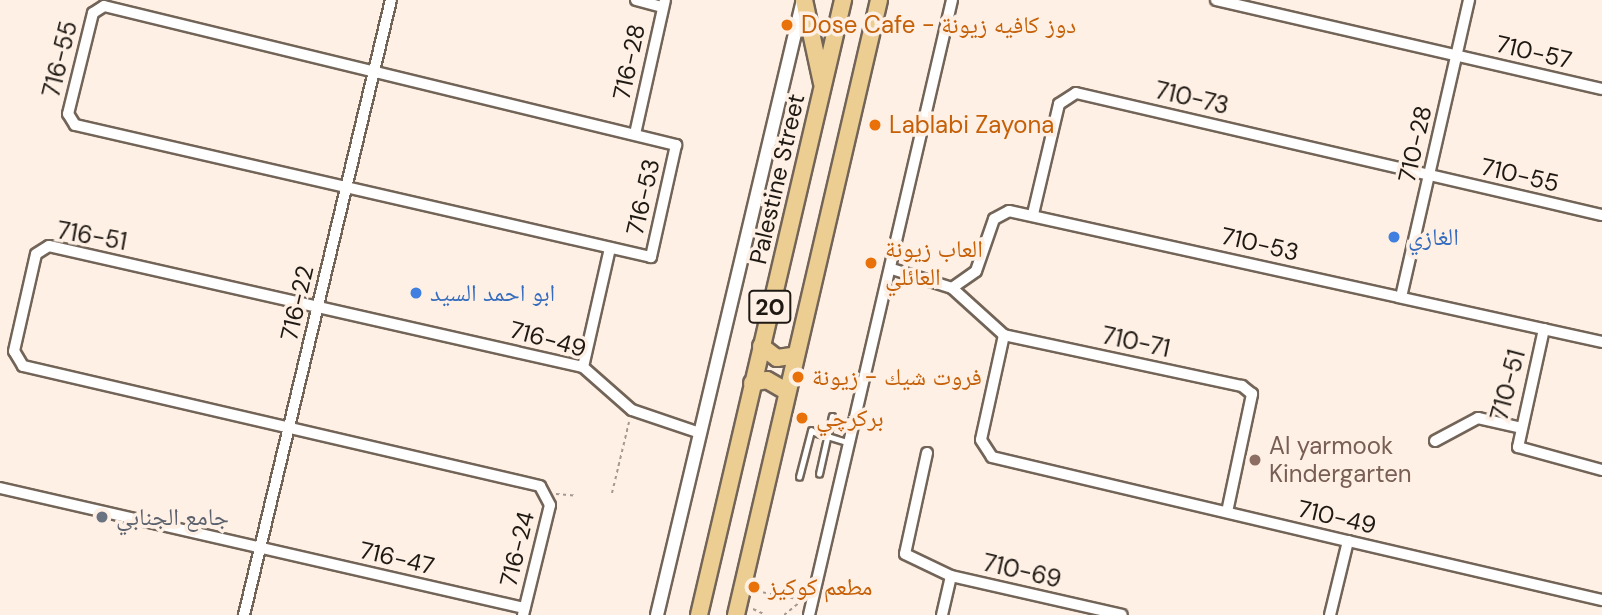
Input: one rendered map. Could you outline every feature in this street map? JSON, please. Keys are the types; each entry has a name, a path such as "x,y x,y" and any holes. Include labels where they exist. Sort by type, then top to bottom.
{"main road":[{"path":"803,0 822,86"},
{"name":"Palestine Street","path":"699,615 843,0"},
{"name":"20","path":"736,615 792,356 879,0"},
{"path":"761,346 777,358 792,356"},
{"path":"752,383 768,380 785,390"}],"street":[{"name":"716-22","path":"244,615 391,0"},
{"path":"636,0 664,3"},
{"path":"657,615 697,432 803,0"},
{"path":"809,615 808,602 892,269 952,0"},
{"name":"710-57","path":"1216,0 1602,89"},
{"name":"710-28","path":"1401,297 1469,0"},
{"name":"716-28","path":"635,134 664,3"},
{"name":"716-55","path":"346,187 75,125 68,114 93,13 104,6 374,68"},
{"name":"716-53","path":"346,187 651,257 677,145 374,68"},
{"name":"710-73","path":"1033,214 1059,104 1076,93 1429,175"},
{"name":"710-55","path":"1429,175 1602,215"},
{"name":"710-53","path":"952,288 976,271 1001,213 1033,214 1602,342"},
{"name":"716-51","path":"288,430 23,366 14,351 36,254 49,246 317,307"},
{"path":"583,367 610,248"},
{"path":"892,269 952,288 1004,335"},
{"name":"716-49","path":"317,307 583,367 632,410 697,432"},
{"name":"710-51","path":"1544,329 1516,439 1525,453 1602,470"},
{"name":"710-49","path":"1004,335 983,450 992,457 1602,600"},
{"name":"710-71","path":"1004,335 1242,386 1252,394 1227,513"},
{"path":"1435,441 1478,418 1518,427"},
{"path":"288,430 548,493"},
{"path":"927,453 905,554 951,576"},
{"name":"716-47","path":"0,488 523,612"},
{"name":"716-24","path":"523,612 548,493"},
{"path":"1330,615 1349,541"},
{"name":"710-69","path":"942,615 951,576 1122,615"}],"lane":[{"path":"819,474 830,437 832,416"},
{"path":"799,477 811,431 850,443"}],"path":[{"path":"612,493 632,410"},
{"path":"548,493 577,496"},
{"path":"742,588 808,602"},
{"path":"784,615 808,602"}],"place":[{"name":"Dose Cafe - دوز كافيه زيونة","path":"787,25"},
{"name":"Lablabi Zayona","path":"875,125"},
{"name":"الغازي","path":"1394,237"},
{"name":"العاب زيونة العائلي","path":"871,263"},
{"name":"ابو احمد السيد","path":"416,293"},
{"name":"فروت شيك - زيونة","path":"798,377"},
{"name":"بركرچي","path":"802,418"},
{"name":"Al yarmook Kindergarten","path":"1255,460"},
{"name":"جامع الجنابي","path":"102,517"},
{"name":"مطعم كوكيز","path":"754,587"}]}
